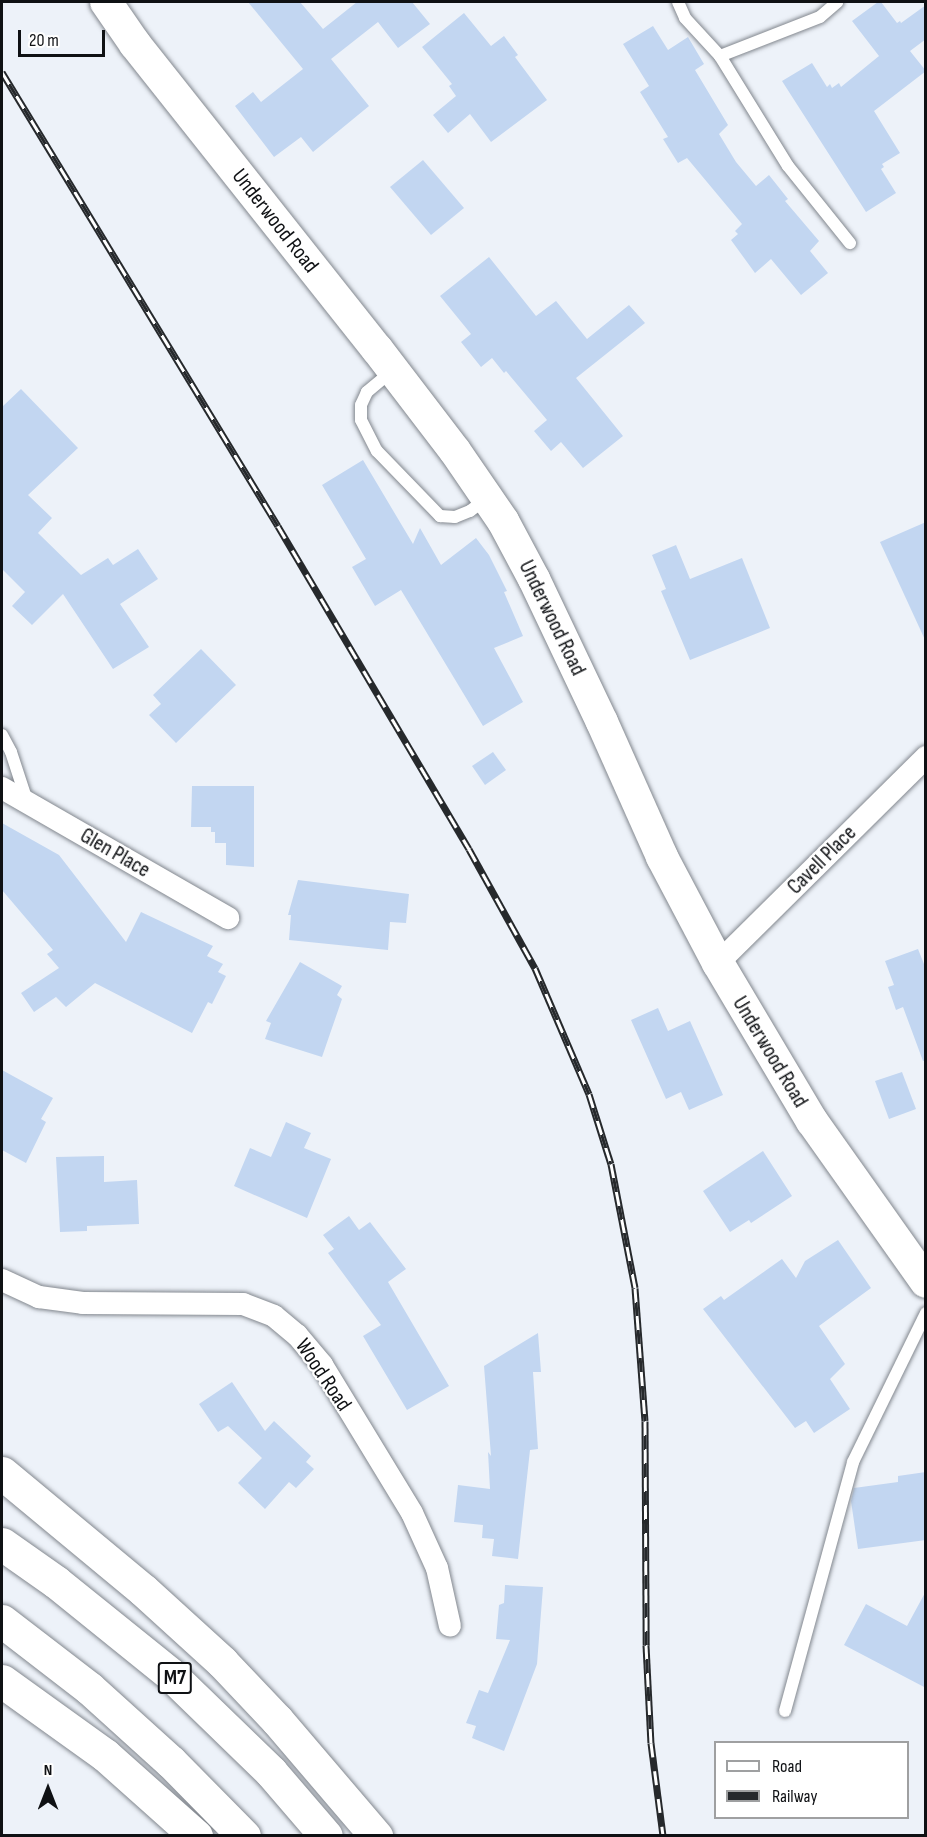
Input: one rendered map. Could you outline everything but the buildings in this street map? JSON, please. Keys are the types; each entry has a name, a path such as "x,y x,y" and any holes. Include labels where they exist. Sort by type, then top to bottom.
{"highway":[{"path":"2,1473 143,1590 222,1662 277,1720 376,1836"},
{"name":"M7","path":"2,1544 56,1582 170,1674 271,1772 326,1836"},
{"path":"2,1621 89,1688 171,1762 244,1836"},
{"path":"2,1680 105,1755 196,1836"}],"main road":[{"name":"Underwood Road","path":"106,2 142,53 393,370 503,521 534,579 602,722 662,857 718,963 812,1121 926,1282"}],"street":[{"name":"Cavell Place","path":"718,963 926,757"},
{"name":"Glen Place","path":"2,788 228,918"},
{"name":"Wood Road","path":"2,1280 39,1297 83,1303 243,1304 274,1316 297,1335 322,1365 412,1514 436,1568 450,1626"}],"lane":[{"path":"678,2 686,18 720,56 788,166 850,243"},
{"path":"720,56 820,17 837,2"},
{"path":"393,370 367,392 361,405 361,420 377,451 440,516 455,518 470,511 487,498"},
{"path":"2,735 11,752 27,803"},
{"path":"785,1711 853,1462 926,1313"}],"railway":[{"path":"2,72 278,526 469,849 535,968 589,1094 611,1164 635,1288 645,1421 646,1645 651,1743 663,1836"}]}
